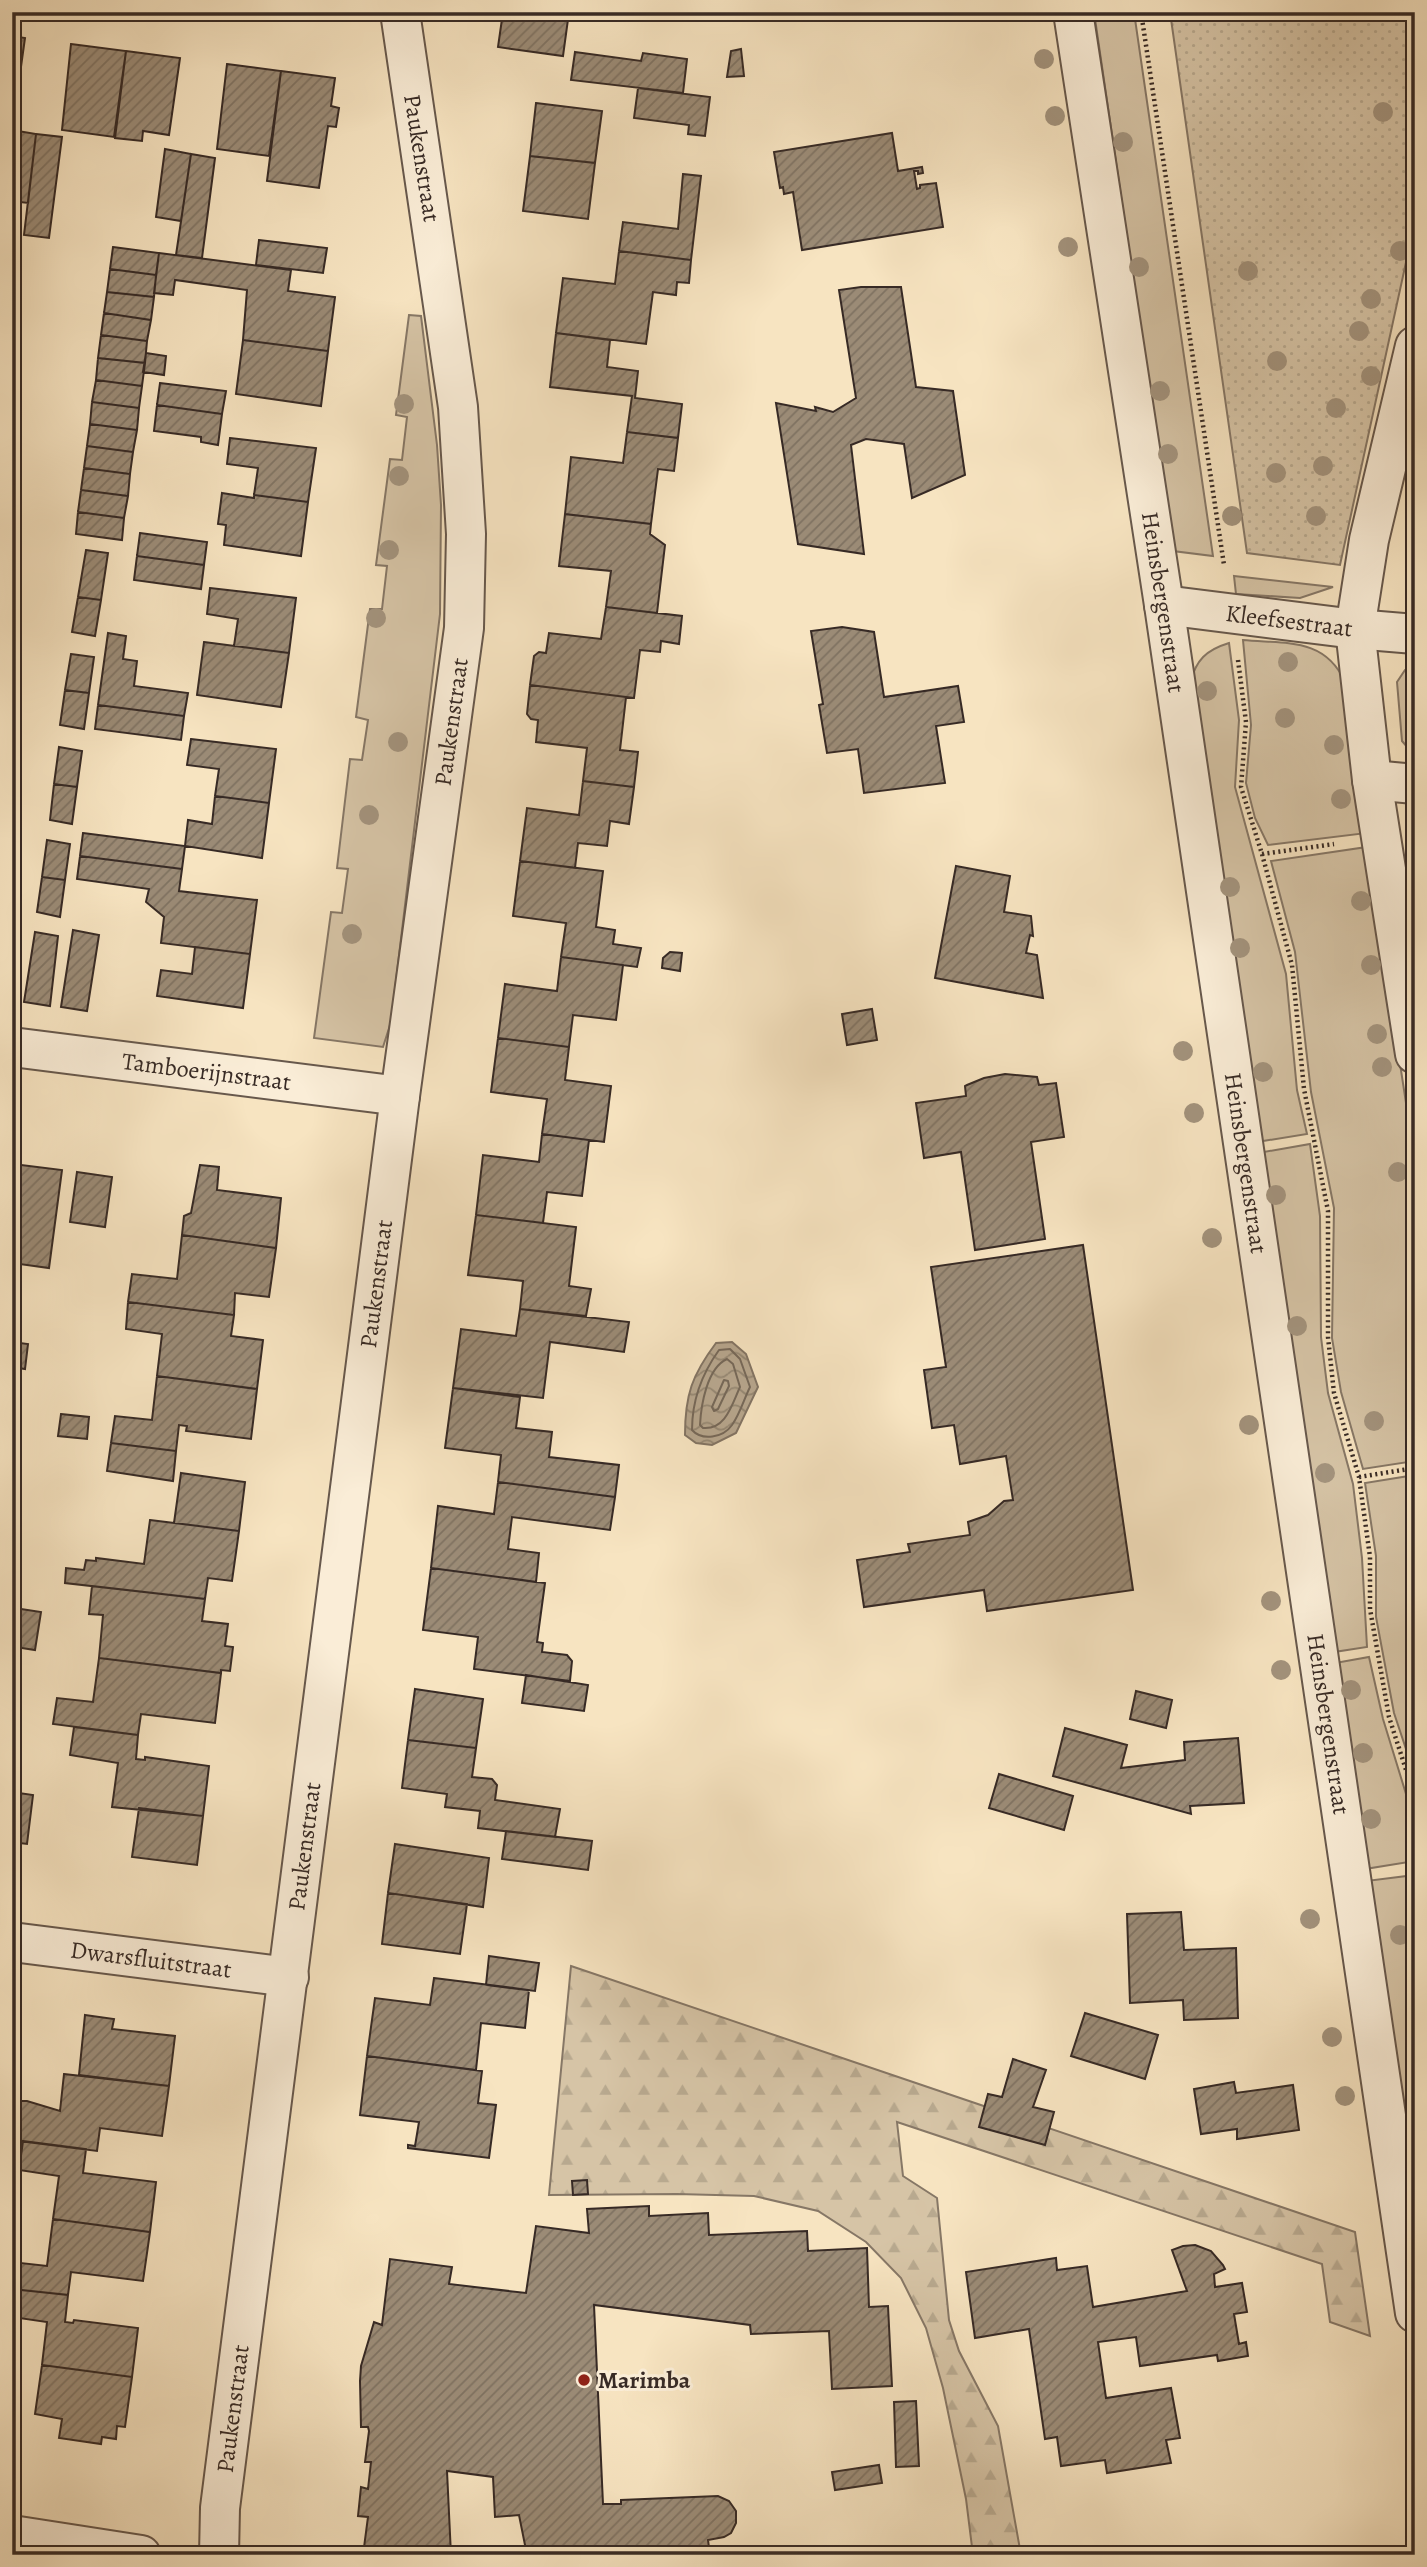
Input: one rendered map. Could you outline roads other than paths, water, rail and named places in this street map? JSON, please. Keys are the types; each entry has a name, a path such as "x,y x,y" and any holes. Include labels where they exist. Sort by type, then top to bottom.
{"street":[{"name":"Paukenstraat","path":"219,2555 220,2508 400,1096 464,628 466,534 458,407 400,12"},
{"name":"Heinsbergenstraat","path":"1073,12 1164,605 1415,2313"},
{"path":"1415,346 1369,540 1355,629 1372,780 1415,1054"},
{"name":"Kleefsestraat","path":"1164,605 1415,634"},
{"path":"1372,780 1415,784"},
{"name":"Tamboerijnstraat","path":"12,1047 400,1096"},
{"name":"Dwarsfluitstraat","path":"12,1942 289,1977"},
{"path":"12,2535 141,2555"}],"water":[{"path":"732,1342 746,1354 758,1387 736,1433 712,1445 696,1443 685,1435 688,1397 701,1365 716,1343"}],"place":[{"name":"Marimba","path":"584,2380"}]}
